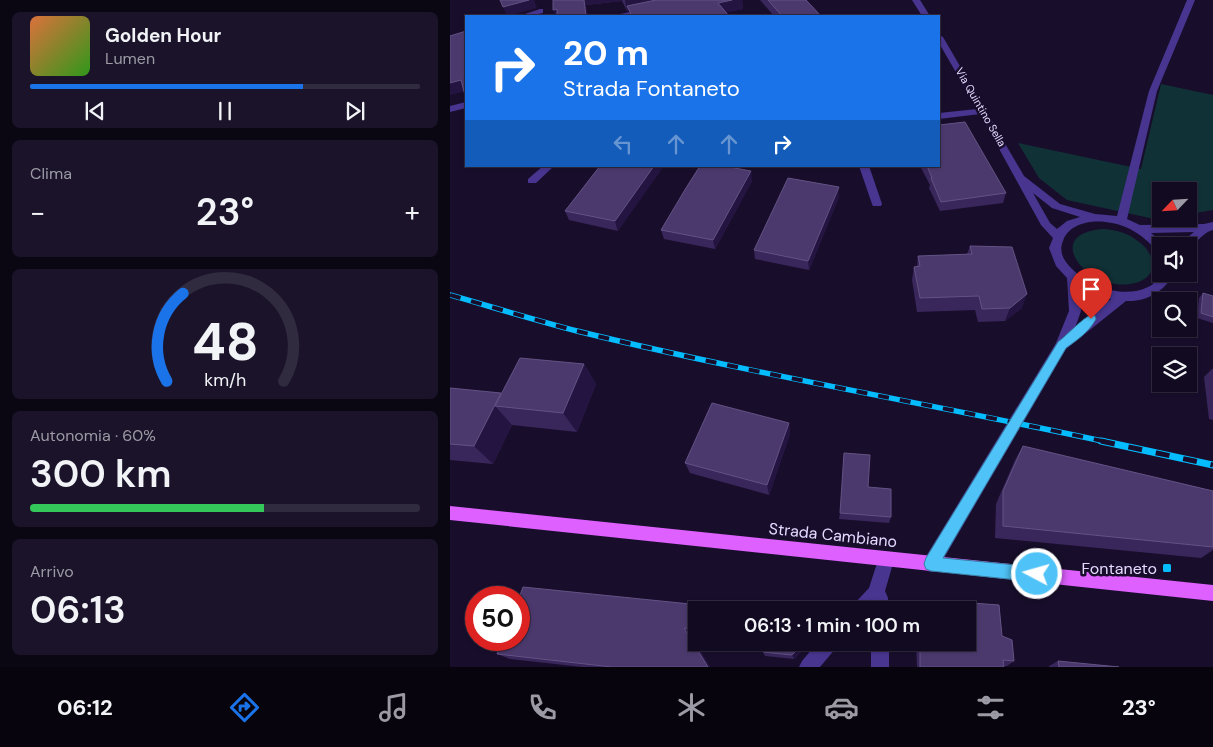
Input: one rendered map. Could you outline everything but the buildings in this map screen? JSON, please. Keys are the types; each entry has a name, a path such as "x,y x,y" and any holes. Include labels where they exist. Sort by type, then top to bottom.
{"main road":[{"name":"Strada Cambiano","path":"450,513 1213,593"}],"street":[{"path":"541,14 542,0"},
{"path":"916,0 925,15"},
{"path":"1121,221 1153,91 1191,0"},
{"path":"620,15 656,8"},
{"name":"Via Quintino Sella","path":"940,41 1022,178 1026,190 1046,225 1057,236"},
{"path":"450,109 465,105"},
{"path":"940,116 983,111"},
{"path":"532,181 548,167"},
{"path":"864,167 877,204"},
{"name":"Via Quintino Sella","path":"1022,178 1056,206 1094,218"},
{"path":"1164,282 1154,291 1140,296 1123,297 1105,294 1088,287 1073,278 1063,268 1057,257 1055,246 1057,236 1066,227 1078,220 1094,218 1121,221 1139,228 1156,230 1208,227"},
{"path":"1195,237 1208,227"},
{"path":"1139,228 1152,238"},
{"path":"931,564 1062,345 1075,311 1073,278"},
{"path":"1062,345 1081,331 1091,319 1123,297"},
{"path":"868,601 876,593 886,560"},
{"path":"876,593 880,601"},
{"path":"808,667 822,651"},
{"path":"880,651 880,667"}],"green space":[{"path":"1161,84 1213,95 1213,210 1198,212 1198,182 1152,182 1152,218 1067,200 1039,178 1018,143 1141,169"},
{"path":"1104,229 1127,234 1146,248 1152,261 1150,273 1139,282 1114,284 1099,279 1086,271 1077,261 1073,250 1075,240 1085,233"}],"railway":[{"path":"450,295 561,327 643,347 1107,442"},
{"path":"1101,441 1213,465"}],"place":[{"name":"Fontaneto","path":"1167,568"}],"route":[{"path":"1037,574 931,564 1062,345 1081,331 1091,319"}]}
